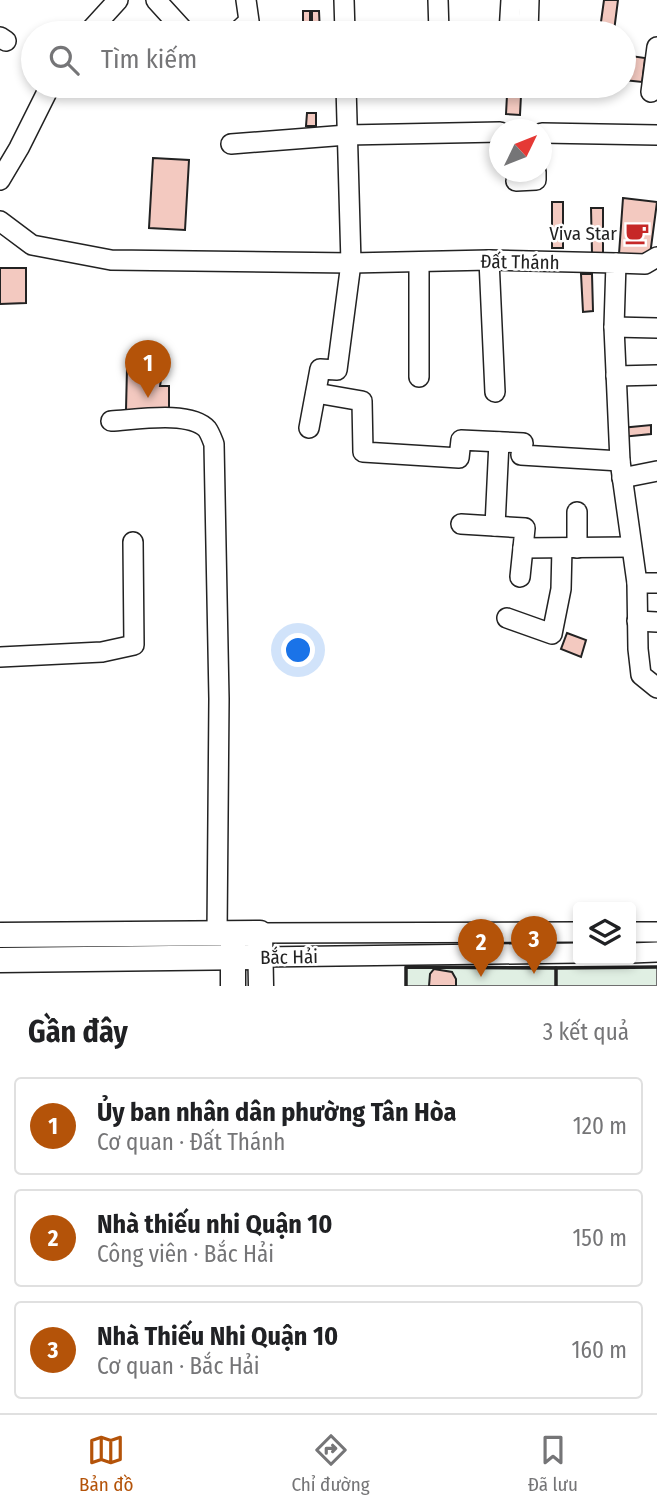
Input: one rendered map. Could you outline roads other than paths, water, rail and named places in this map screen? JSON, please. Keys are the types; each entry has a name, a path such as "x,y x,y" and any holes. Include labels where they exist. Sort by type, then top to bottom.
{"main road":[{"name":"Bắc Hải","path":"0,935 260,945"},
{"name":"Bắc Hải","path":"0,960 227,942"},
{"path":"227,942 233,986"},
{"path":"260,945 261,986"}],"street":[{"path":"99,21 118,0"},
{"path":"156,0 175,21"},
{"path":"246,0 249,21"},
{"path":"344,0 345,21"},
{"path":"438,0 439,21"},
{"path":"510,21 511,0"},
{"path":"528,21 529,0"},
{"path":"651,92 657,47"},
{"path":"0,180 44,98"},
{"path":"309,428 320,369 337,370 351,263 346,98"},
{"path":"231,144 347,135 489,132"},
{"path":"552,133 657,135"},
{"name":"Đất Thánh","path":"0,221 32,245 111,260 351,263 489,260 645,264 657,257"},
{"path":"489,260 495,392"},
{"path":"419,262 419,377"},
{"path":"616,264 614,327 621,469 636,583 647,621 641,675 657,688"},
{"path":"614,327 657,328"},
{"path":"616,376 657,375"},
{"path":"316,393 362,401 363,452 453,459 459,458 461,440 523,443 522,455 621,469 657,471"},
{"path":"111,421 186,418 208,430 214,444 227,942"},
{"path":"495,526 499,442"},
{"path":"507,618 552,634 577,512"},
{"path":"461,524 525,528 520,577"},
{"path":"0,657 102,652 134,645 133,542"},
{"path":"523,548 631,547"},
{"path":"636,583 657,583"},
{"name":"Bắc Hải","path":"260,945 573,932"},
{"path":"636,932 657,932"},
{"name":"Bắc Hải","path":"260,945 573,953"},
{"path":"636,953 657,953"}],"place":[{"name":"Viva Star","path":"637,233"},
{"name":"Ủy ban nhân dân phường Tân Hòa","path":"148,398"},
{"name":"Nhà Thiếu Nhi Quận 10","path":"534,974"},
{"name":"Nhà thiếu nhi Quận 10","path":"481,977"}]}
